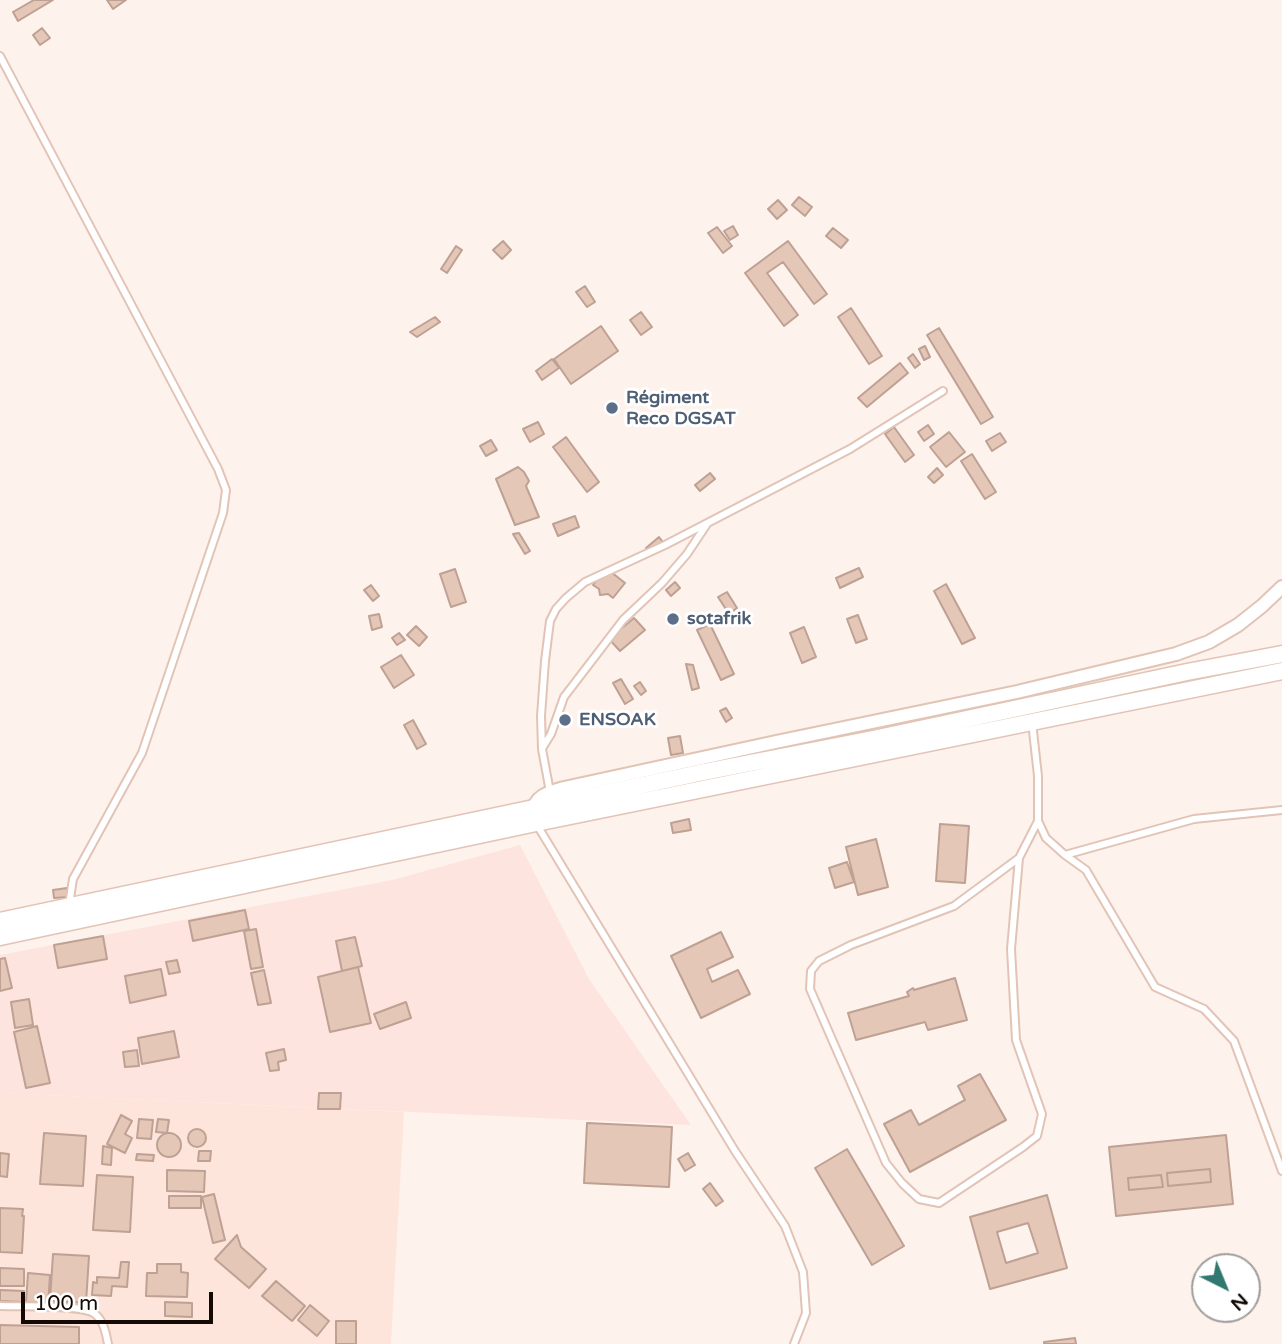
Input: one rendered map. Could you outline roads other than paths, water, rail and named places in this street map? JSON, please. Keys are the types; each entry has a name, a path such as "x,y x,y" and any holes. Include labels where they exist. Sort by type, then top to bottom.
{"street":[{"path":"535,816 536,802 542,795 550,792 1017,692 1176,654 1209,642 1238,625 1282,587"},
{"path":"0,921 69,905 535,816 908,748 1186,672 1282,654"},
{"path":"1031,714 1282,671"},
{"path":"0,937 535,816"}],"lane":[{"path":"0,56 218,469 226,490 223,513 142,753 73,879 69,905"},
{"path":"550,792 542,749 541,716 545,661 550,621 566,598 585,582 660,547 850,449 943,391"},
{"path":"542,749 551,734 564,697 623,620 662,583 687,554 708,522"},
{"path":"1031,714 1038,776 1038,821 1046,838 1086,870 1155,987 1203,1009 1234,1041 1282,1171"},
{"path":"1065,855 1194,819 1282,810"},
{"path":"535,816 735,1151 785,1226 803,1272 806,1313 794,1344"},
{"path":"1019,858 954,906 851,945 819,961 811,971 810,989 887,1163 902,1184 919,1199 939,1203 1037,1136 1042,1115 1016,1040 1011,949 1019,858 1038,821"},
{"path":"0,1306 93,1312 106,1332 108,1344"}],"place":[{"name":"Régiment Reco DGSAT","path":"612,408"},
{"name":"sotafrik","path":"673,619"},
{"name":"ENSOAK","path":"565,720"}]}
